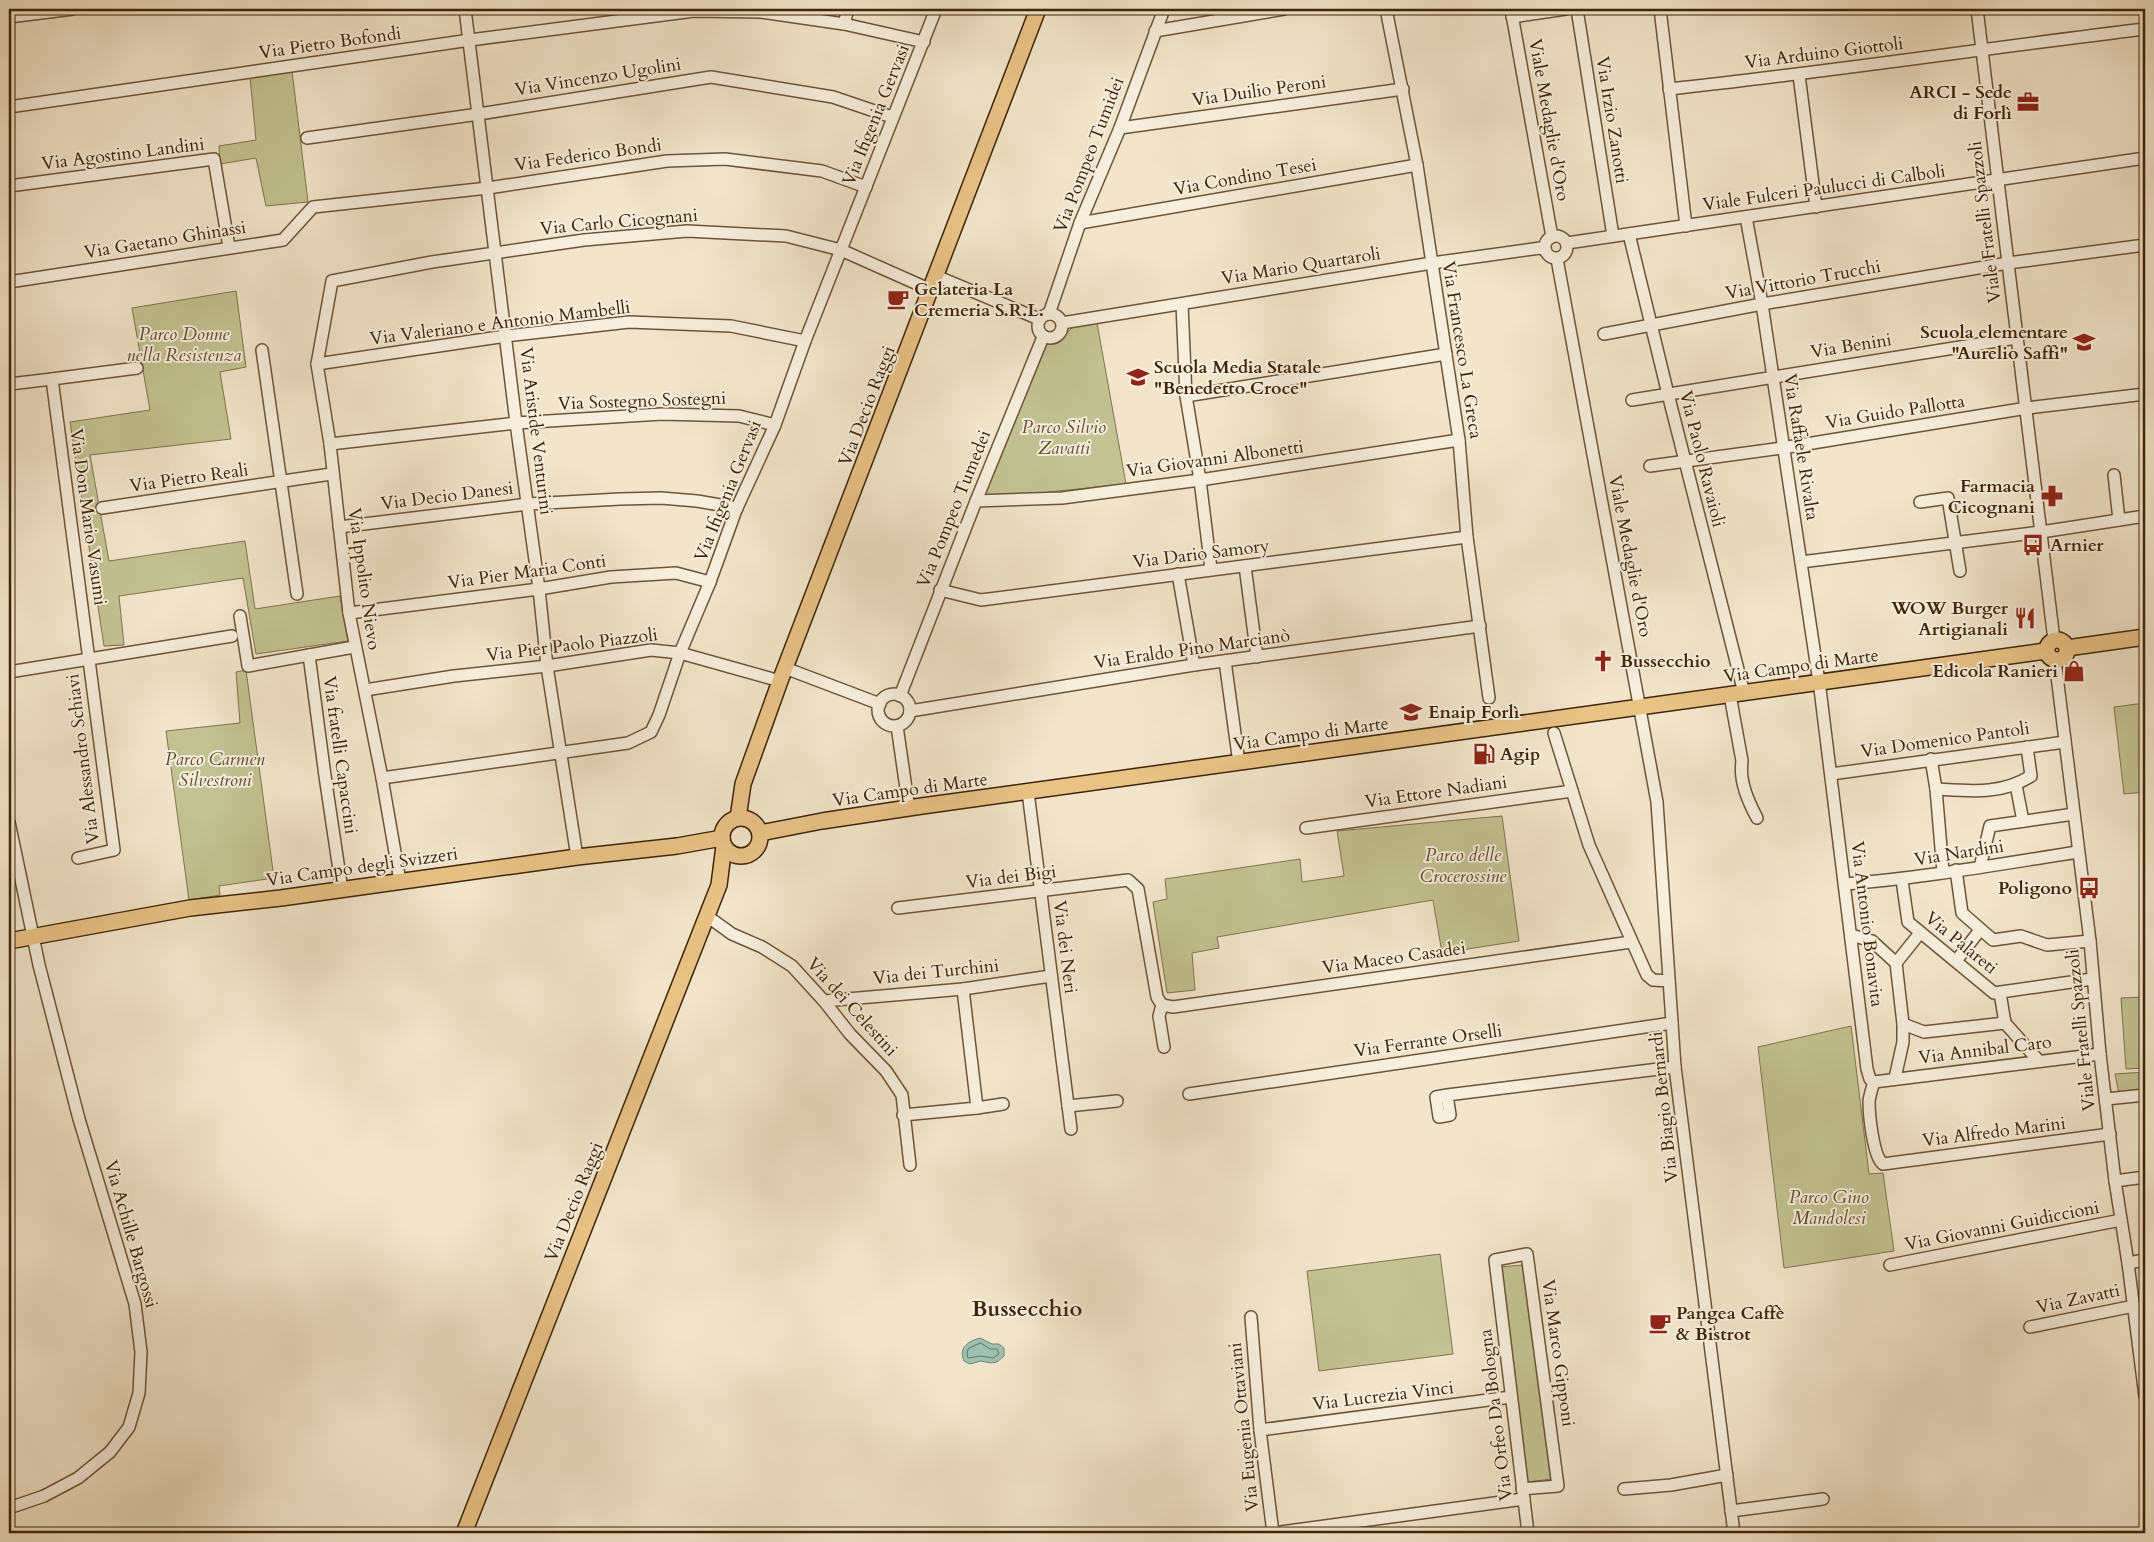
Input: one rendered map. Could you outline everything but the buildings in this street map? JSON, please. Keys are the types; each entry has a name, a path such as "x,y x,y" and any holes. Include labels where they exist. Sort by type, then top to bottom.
{"main road":[{"name":"Via Decio Raggi","path":"738,818 743,784 782,674 1038,9"},
{"path":"2052,650 2064,657 2067,648 2145,637"},
{"name":"Via Campo di Marte","path":"760,833 822,821 2052,650"},
{"path":"738,818 744,818 754,823 760,833 759,844 753,853 748,855 737,856 728,851 723,842 725,828 738,818"},
{"name":"Via Decio Raggi","path":"720,885 723,842"},
{"name":"Via Campo degli Svizzeri","path":"9,941 190,908 342,890 576,857 723,842"},
{"name":"Via Decio Raggi","path":"464,1533 707,916 720,885 730,871 748,855"}],"street":[{"path":"9,17 73,9"},
{"name":"Via Aristide Venturini","path":"465,9 516,423 539,589 547,666 576,857"},
{"path":"844,24 848,9"},
{"name":"Via Ifigenia Gervasi","path":"382,778 628,742 651,732 659,715 680,652 710,582 737,508 775,424 805,341 936,9"},
{"name":"Via Pompeo Tumidei","path":"1044,317 1080,223 1120,128 1164,9"},
{"path":"1156,31 1284,9"},
{"name":"Via Francesco La Greca","path":"1386,9 1417,165 1459,440 1467,537 1489,698"},
{"path":"1512,13 1566,9"},
{"name":"Via Irzio Zanotti","path":"1577,9 1613,236"},
{"path":"1660,9 1686,226"},
{"name":"Viale Fratelli Spazzoli","path":"1977,9 2016,338 2027,408 2052,650 2090,941 2092,979 2115,1181 2143,1354 2145,1396"},
{"name":"Via Pietro Bofondi","path":"9,108 470,40 694,11 761,12 844,24 924,42"},
{"name":"Viale Medaglie d'Oro","path":"1512,13 1552,237"},
{"name":"Via Arduino Giottoli","path":"1669,89 1799,75 1983,48 2145,29"},
{"path":"1799,75 1816,206"},
{"name":"Via Vincenzo Ugolini","path":"307,138 479,114 711,77 833,97 892,117"},
{"name":"Via Duilio Peroni","path":"1120,128 1403,89"},
{"name":"Viale Fulceri Paulucci di Calboli","path":"1567,243 2145,158"},
{"name":"Via Agostino Landini","path":"9,186 214,159 228,247"},
{"name":"Via Federico Bondi","path":"313,207 488,188 667,161 725,159 822,171 866,187"},
{"name":"Via Condino Tesei","path":"1080,223 1417,165"},
{"name":"Via Gaetano Ghinassi","path":"9,282 283,240 313,207"},
{"name":"Via Raffaele Rivalta","path":"1746,217 1762,304 1782,448 1819,682"},
{"name":"Via Carlo Cicognani","path":"332,281 584,240 687,231 786,236 841,250 934,283"},
{"name":"Via Paolo Ravaioli","path":"1629,234 1685,461 1737,694 1742,762 1741,772 1748,798 1757,818"},
{"path":"1559,236 1567,243 1566,254 1557,259 1548,255 1545,250 1546,242 1552,237 1559,236"},
{"name":"Via Vittorio Trucchi","path":"1604,334 1762,304 2008,263 2145,246"},
{"name":"Via Mario Quartaroli","path":"1062,323 1432,263 1540,248 1545,250"},
{"name":"Viale Medaglie d'Oro","path":"1557,259 1657,802 1669,981"},
{"name":"Via Ippolito Nievo","path":"332,281 317,364 330,444 332,474 354,647 365,690 400,881"},
{"path":"934,283 1044,317 1057,316 1062,323 1059,335 1051,339 1043,337 1037,327 1044,317"},
{"path":"1182,304 1186,396 1200,480 1211,569"},
{"name":"Via Valeriano e Antonio Mambelli","path":"317,364 506,336 629,322 731,326 805,341"},
{"name":"Via Pompeo Tumedei","path":"900,696 940,590 1043,337"},
{"name":"Via Benini","path":"1632,400 2016,338"},
{"path":"262,350 297,594"},
{"path":"1186,396 1446,354"},
{"path":"10,384 137,368"},
{"name":"Via Don Mario Vasumi","path":"52,379 89,660"},
{"name":"Via Guido Pallotta","path":"1650,466 1782,448 2027,408 2145,394"},
{"name":"Via Sostegno Sostegni","path":"330,444 516,423 662,414 739,416 775,424"},
{"name":"Via Giovanni Albonetti","path":"976,501 1062,498 1200,480 1459,440"},
{"name":"Via Pietro Reali","path":"102,508 332,474"},
{"path":"2114,475 2119,520"},
{"name":"Via Decio Danesi","path":"339,526 528,504 661,498 697,501 737,508"},
{"path":"1920,502 1948,498 1960,571"},
{"path":"1801,562 2041,532 2145,516"},
{"name":"Via Dario Samory","path":"940,590 981,600 1467,537"},
{"path":"1245,566 1257,657"},
{"name":"Via Pier Maria Conti","path":"349,613 539,589 612,577 676,573 710,582"},
{"path":"1178,574 1194,666"},
{"path":"240,616 248,666 354,647"},
{"name":"Via Eraldo Pino Marcianò","path":"910,711 1225,661 1480,626"},
{"path":"9,672 232,636"},
{"name":"Via Pier Paolo Piazzoli","path":"365,690 454,676 547,666 652,650 680,652 782,674"},
{"name":"Via fratelli Capaccini","path":"308,655 342,890"},
{"name":"Via Alessandro Schiavi","path":"78,858 114,850 89,660"},
{"path":"1225,661 1239,763"},
{"path":"782,674 880,704"},
{"name":"Via Antonio Bonavita","path":"1819,682 1867,1068 1870,1079 1874,1082 1870,1098 1870,1113 1877,1155 1883,1164"},
{"path":"890,695 900,696 907,702 910,711 906,721 897,726 884,722 879,714 880,704 890,695"},
{"path":"897,726 909,809"},
{"path":"1554,734 1589,845 1631,942 1649,978 1669,981"},
{"name":"Via Domenico Pantoli","path":"1830,774 2065,742"},
{"path":"1936,789 1975,792 2016,785 2031,776 2028,746"},
{"path":"1931,759 1936,789 1943,872"},
{"path":"2016,785 2023,821"},
{"name":"Via Ettore Nadiani","path":"1306,828 1572,791"},
{"name":"Via dei Neri","path":"1028,792 1071,1129"},
{"path":"1980,867 1990,826 2074,814"},
{"name":"Via Achille Bargossi","path":"9,822 33,937 79,1119 135,1304 141,1352 139,1393 129,1427 110,1452 78,1478 44,1496 9,1508"},
{"name":"Via Nardini","path":"1845,884 1902,880 2078,852"},
{"path":"1956,870 1962,913 1994,940 2021,936 2047,945 2090,941"},
{"name":"Via dei Bigi","path":"898,908 1128,880 1138,889 1157,998 1162,1005"},
{"name":"Via Palareti","path":"1902,880 1908,922 1994,993 2092,979"},
{"name":"Via dei Celestini","path":"707,916 732,934 762,947 792,966 824,1001 850,1034 886,1071 902,1094 910,1165"},
{"path":"1956,962 1980,930"},
{"path":"1896,963 1920,933"},
{"path":"1851,935 1872,941 1896,963 1903,1024 1903,1042 1895,1078"},
{"name":"Via Maceo Casadei","path":"1162,1005 1168,1007 1183,1006 1631,942"},
{"name":"Via dei Turchini","path":"824,1001 963,988 1051,976"},
{"name":"Via Biagio Bernardi","path":"1669,981 1675,1067 1734,1533"},
{"path":"963,988 977,1108"},
{"path":"2000,993 2005,1023 2038,1060"},
{"path":"1162,1005 1159,1016 1164,1047"},
{"name":"Via Ferrante Orselli","path":"1189,1094 1672,1023"},
{"path":"1903,1024 1924,1032 2005,1023"},
{"name":"Via Annibal Caro","path":"1874,1082 2038,1060 2100,1054"},
{"path":"1447,1096 1675,1067"},
{"path":"2106,1099 2145,1095"},
{"path":"1068,1106 1116,1101"},
{"path":"904,1115 1003,1104"},
{"name":"Via Alfredo Marini","path":"1883,1164 2110,1134"},
{"path":"2115,1181 2145,1177"},
{"name":"Via Giovanni Guidiccioni","path":"1890,1265 2121,1220"},
{"name":"Via Marco Gipponi","path":"1273,1533 1523,1494 1558,1486 1527,1254 1495,1260 1499,1292"},
{"path":"2128,1263 2145,1260"},
{"name":"Via Orfeo Da Bologna","path":"1499,1292 1528,1533"},
{"name":"Via Zavatti","path":"2030,1327 2134,1306"},
{"name":"Via Eugenia Ottaviani","path":"1251,1317 1260,1430 1273,1533"},
{"name":"Via Lucrezia Vinci","path":"1260,1430 1511,1397"},
{"path":"1624,1489 1671,1485 1727,1475"},
{"path":"1731,1511 1823,1499"}],"green space":[{"path":"292,71 308,202 266,206 256,158 220,164 219,146 256,140 250,77"},
{"name":"Parco Donne nella Resistenza","path":"236,291 246,367 220,372 231,439 90,455 109,561 245,541 255,609 340,596 348,641 256,654 243,578 119,596 124,645 104,646 70,422 150,410 132,308"},
{"name":"Parco Silvio Zavatti","path":"1097,323 1126,484 982,499 1046,344 1060,339 1073,327"},
{"name":"Parco Carmen Silvestroni","path":"246,670 274,878 219,886 220,895 189,900 166,731 240,723 236,672"},
{"path":"2145,703 2145,792 2124,794 2114,707"},
{"name":"Parco delle Crocerossine","path":"1502,816 1519,941 1442,953 1433,900 1217,937 1219,948 1192,953 1195,990 1167,993 1153,902 1167,899 1165,879 1300,859 1302,882 1344,876 1337,831"},
{"path":"2145,997 2145,1068 2126,1069 2121,998"},
{"name":"Parco Gino Mandolesi","path":"1851,1026 1869,1174 1883,1173 1894,1251 1784,1268 1758,1047"},
{"path":"2145,1072 2145,1091 2119,1094 2115,1074"},
{"path":"1440,1254 1453,1354 1319,1371 1307,1271"},
{"path":"1523,1265 1551,1479 1527,1482 1500,1267"}],"water":[{"path":"980,1338 992,1344 999,1344 1004,1348 1004,1356 997,1362 991,1363 981,1361 970,1364 964,1361 962,1352 966,1345"}],"place":[{"name":"ARCI - Sede di Forlì","path":"2028,102"},
{"name":"Gelateria La Cremeria S.R.L.","path":"898,299"},
{"name":"Scuola elementare \"Aurelio Saffi\"","path":"2084,342"},
{"name":"Scuola Media Statale \"Benedetto Croce\"","path":"1138,377"},
{"name":"Farmacia Cicognani","path":"2052,496"},
{"name":"Arnier","path":"2033,545"},
{"name":"WOW Burger Artigianali","path":"2025,618"},
{"name":"Bussecchio","path":"1603,661"},
{"name":"Edicola Ranieri","path":"2074,671"},
{"name":"Enaip Forlì","path":"1411,712"},
{"name":"Agip","path":"1484,754"},
{"name":"Poligono","path":"2089,888"},
{"name":"Pangea Caffè & Bistrot","path":"1660,1323"}],"district":[{"name":"Bussecchio","path":"1027,1309"}]}
